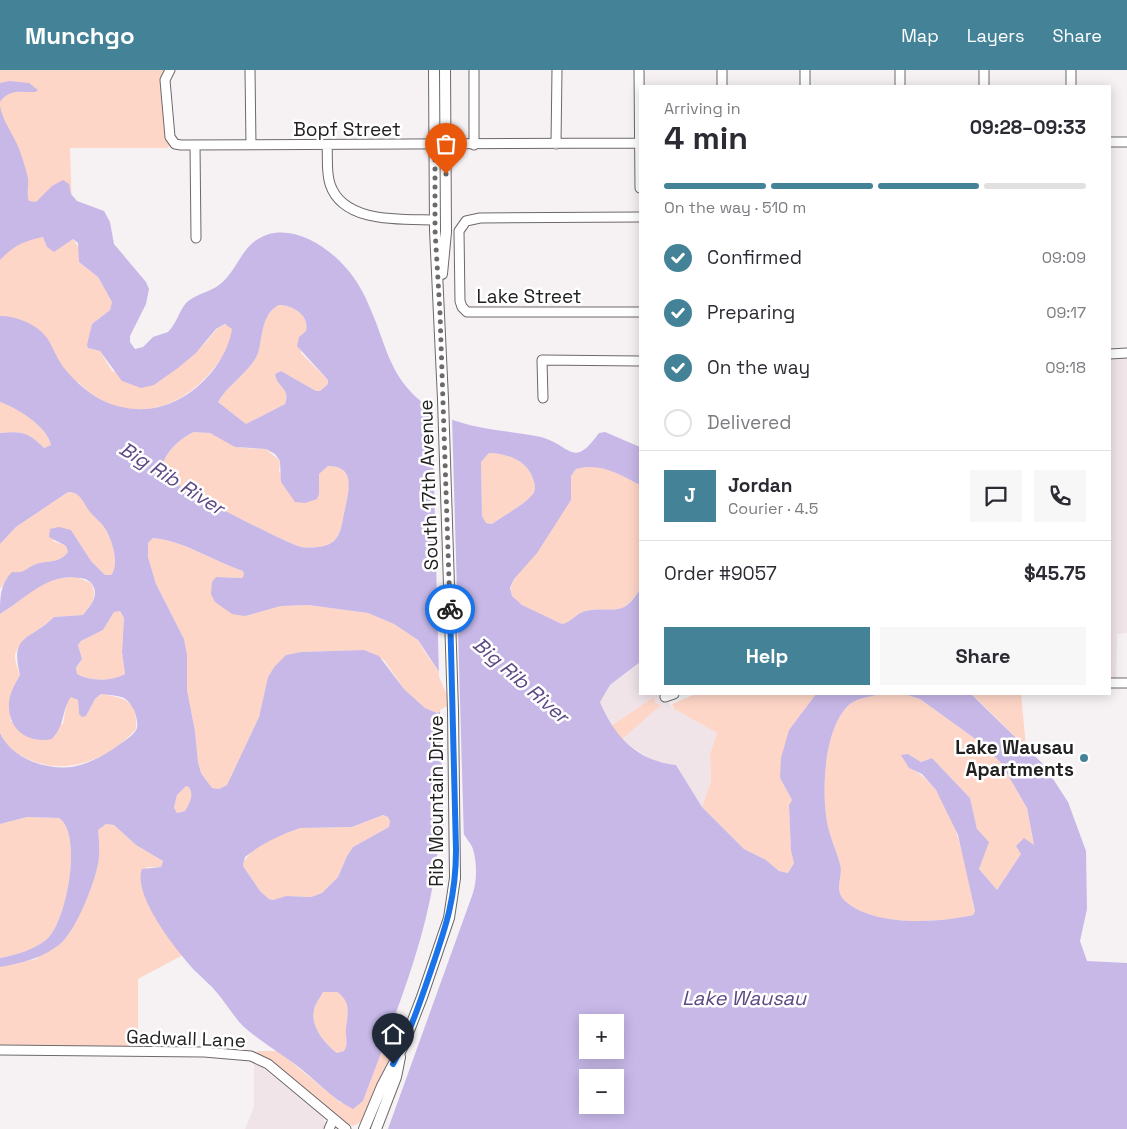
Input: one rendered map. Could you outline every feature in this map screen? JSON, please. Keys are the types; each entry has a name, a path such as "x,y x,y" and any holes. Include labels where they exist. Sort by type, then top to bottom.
{"main road":[{"name":"South 17th Avenue","path":"434,70 446,238 440,303"},
{"name":"South 17th Avenue","path":"445,70 435,220 440,303 452,667"},
{"name":"Rib Mountain Drive","path":"376,1129 396,1077 403,1046 449,918 455,883 452,667"},
{"name":"Rib Mountain Drive","path":"364,1129 382,1086 403,1046"}],"street":[{"path":"250,70 251,146"},
{"path":"474,70 474,145"},
{"path":"556,144 557,70"},
{"path":"639,70 639,85"},
{"path":"722,70 722,85"},
{"path":"805,70 805,85"},
{"path":"900,70 900,85"},
{"path":"984,70 984,85"},
{"path":"1071,70 1071,85"},
{"name":"Bopf Street","path":"169,71 165,80 170,137 175,144 251,146 639,143"},
{"path":"1111,142 1127,142"},
{"path":"328,145 331,186 339,198 351,207 376,218 435,220"},
{"path":"194,146 196,238"},
{"name":"Lake Street","path":"639,217 470,219 460,227 460,303 463,309 469,313 639,312"},
{"path":"1111,354 1127,353"},
{"path":"543,398 542,360 639,361"},
{"path":"1111,683 1127,683"},
{"path":"665,697 671,695"},
{"name":"Gadwall Lane","path":"0,1050 204,1052 251,1056 268,1064 346,1129"},
{"path":"329,1129 333,1120"}],"shaded area":[{"path":"0,70 165,70 162,79 167,139 170,146 167,148 70,148 73,239 79,248 79,262 98,277 112,302 110,310 92,324 88,348 100,351 112,371 154,385 202,347 219,328 229,324 233,329 227,348 217,365 194,389 178,399 161,406 127,409 110,404 93,395 78,382 0,381"},
{"path":"279,305 294,309 303,316 307,325 306,331 299,337 301,353 328,380 328,384 320,391 316,391 281,371 275,374 285,391 285,404 246,424 218,402 255,359 266,320 273,309"},
{"path":"1127,353 1127,633 1117,634 1116,683 1111,683 1111,354"},
{"path":"0,402 31,419 44,431 51,445 44,448 24,434 14,432 0,433"},
{"path":"194,432 210,433 241,448 266,449 280,461 279,472 319,494 319,474 328,466 343,470 349,480 349,487 342,523 335,540 324,546 301,547 274,536 229,513 164,475 162,469 163,462 171,449"},
{"path":"489,453 516,459 526,467 535,486 533,494 529,498 492,524 485,523 482,516 481,462"},
{"path":"594,466 621,475 639,484 639,590 627,605 621,608 586,611 562,624 520,603 512,595 511,589 514,579 571,500 571,476 576,469"},
{"path":"68,492 79,496 106,530 113,546 115,559 114,570 111,575 105,575 91,561 71,530 53,541 66,546 68,552 64,556 60,559 34,565 22,572 12,573 0,589 0,544 16,527"},
{"path":"153,538 188,547 243,571 244,575 242,578 217,577 245,616 281,606 308,605 368,613 394,624 418,640 447,684 450,708 437,713 425,708 404,689 384,660 364,650 301,652 286,655 268,677 259,717 227,785 219,789 212,788 201,773 198,762 195,731 187,690 187,655 184,639 156,584 148,557 148,543"},
{"path":"76,577 91,583 94,592 93,600 83,615 54,617 20,645 15,656 20,675 11,698 11,722 63,724 67,702 71,696 78,700 79,714 86,716 95,699 101,694 124,699 129,702 135,712 136,729 114,749 86,762 57,766 42,764 19,755 8,745 0,733 0,614 45,582 55,578"},
{"path":"120,611 124,618 122,652 125,674 101,680 77,674 76,669 82,659 78,645 81,641 103,630 114,612"},
{"path":"639,663 639,695 671,695 665,697 674,709 717,733 710,754 711,781 702,807 676,765 657,763 621,740 608,720 600,702 610,685"},
{"path":"694,695 815,695 789,730 780,778 792,800 789,805 791,851 794,863 788,873 779,871 766,860 744,849 702,807 711,781 710,754 717,733 674,709 672,704"},
{"path":"878,695 907,695 920,699 981,743 1001,763 1027,808 1034,846 1021,854 997,890 979,869 988,843 977,829 970,798 932,758 921,762 908,754 909,768 925,778 938,793 956,830 975,911 973,915 924,921 887,919 856,909 841,896 839,887 841,869 829,832 826,813 826,762 834,728 841,715 850,704"},
{"path":"972,695 1021,695 1026,747"},
{"path":"654,697 655,703 661,705 621,740 611,726"},
{"path":"186,786 190,790 190,802 185,811 176,813 174,809 177,795"},
{"path":"383,815 388,817 390,821 389,827 353,847 338,877 322,893 311,897 286,896 273,900 269,899 260,891 243,866 251,852 275,837 300,828 352,827"},
{"path":"27,817 59,818 66,827 70,841 71,859 66,898 54,930 46,940 24,952 0,958 0,824"},
{"path":"106,824 114,825 136,845 163,861 161,867 146,867 155,918 183,955 138,979 138,1048 0,1046 0,967 36,959 68,936 87,897 98,865 98,830"},
{"path":"323,992 337,992 347,1004 347,1043 344,1051 337,1053 332,1049 323,1040 316,1028 313,1016 314,1010"},
{"path":"383,1047 394,1047 361,1122 353,1126 347,1124 256,1054 258,1051 278,1051 341,1103 363,1101"},
{"path":"254,1061 323,1117 325,1123 323,1129 245,1129 254,1107"}],"water":[{"path":"9,81 29,83 38,90 35,92 11,93 0,102 0,83"},
{"path":"0,106 23,161 28,178 29,201 36,202 52,186 63,180 69,184 71,194 77,201 104,211 110,222 114,244 146,282 149,289 146,304 130,336 130,342 135,349 143,347 153,337 168,332 186,303 225,280 245,251 255,241 267,235 279,233 292,234 317,243 338,260 350,273 366,298 388,355 399,377 416,397 429,408 443,416 473,426 548,439 576,453 590,445 599,433 605,432 639,447 639,484 617,473 601,468 585,467 576,469 571,476 571,500 537,553 514,579 510,588 512,596 522,605 562,624 586,611 622,608 634,599 639,591 639,663 610,685 600,702 612,726 629,745 650,758 662,763 676,765 702,807 744,849 766,860 779,871 788,873 794,863 791,851 789,805 792,800 780,778 781,758 789,730 815,695 878,695 853,702 841,715 834,728 826,762 826,813 829,832 841,869 839,891 844,900 856,909 871,915 906,921 959,918 973,915 975,911 958,835 936,790 922,774 909,768 901,755 908,754 921,762 932,758 970,798 977,829 989,842 979,869 997,890 1021,854 1016,846 1024,838 1034,845 1027,808 1001,763 981,743 920,699 907,695 972,695 1044,765 1068,802 1086,851 1087,909 1080,941 1087,961 1127,963 1127,1129 388,1129 473,893 476,871 474,854 461,829 439,831 436,866 430,900 412,968 363,1101 353,1109 338,1100 296,1065 244,1027 215,991 186,961 158,922 143,893 142,869 161,867 163,861 136,845 114,825 106,824 98,830 99,856 96,873 84,907 66,938 53,949 39,956 24,962 0,967 0,958 36,947 46,940 54,930 66,898 71,859 70,841 66,827 59,818 27,817 0,824 0,733 13,750 31,761 51,767 72,767 91,761 125,741 136,730 137,719 134,710 127,700 118,696 101,694 95,699 86,716 82,717 79,714 78,700 71,697 62,722 52,739 43,740 28,737 16,728 12,721 9,700 20,675 17,652 23,640 54,617 83,615 93,601 95,593 92,584 85,579 67,577 56,579 37,588 0,614 0,602 5,581 12,572 22,572 34,565 60,559 68,552 66,546 49,537 50,529 59,527 71,530 91,561 105,575 111,575 114,570 115,559 111,540 103,525 90,512 81,499 72,492 68,492 16,527 0,544 0,433 14,432 24,434 44,448 51,445 44,431 38,425 23,413 0,402 0,316 19,319 43,333 64,368 87,391 114,405 135,409 156,408 169,404 196,388 211,373 222,357 227,348 232,329 225,324 216,329 196,353 154,385 141,388 122,381 100,351 88,348 87,345 92,324 110,310 112,302 98,277 79,262 78,243 73,239 54,252 47,247 43,237 19,245 0,260","holes":["279,305 294,309 303,316 307,325 306,331 299,337 297,346 328,380 328,384 320,391 316,391 281,371 275,374 276,379 285,391 285,404 246,424 218,402 255,359 266,320 273,309","194,432 210,433 235,447 266,449 275,454 280,461 281,482 295,502 305,503 317,499 319,494 319,474 328,466 343,470 347,475 349,487 342,523 335,540 324,546 301,547 274,536 229,513 164,475 162,469 163,462 171,449","489,453 516,459 526,467 535,486 535,490 529,498 492,524 486,523 482,516 481,462","153,538 176,543 243,571 244,575 242,578 216,577 212,582 211,594 215,602 232,614 245,616 281,606 308,605 368,613 394,624 418,640 447,684 450,708 437,713 425,708 404,689 379,656 364,650 301,652 286,655 275,666 268,677 259,717 227,785 219,789 212,788 201,773 198,762 195,731 187,690 187,655 184,639 156,584 148,557 148,543","120,611 124,618 122,652 125,674 101,680 77,674 76,668 82,659 78,645 81,641 103,630 114,612","186,786 190,790 190,802 185,811 177,813 174,808 177,795","383,815 388,817 390,821 389,827 353,847 338,877 322,893 311,897 286,896 273,900 269,899 260,891 243,866 245,857 258,848 271,840 300,828 352,827","323,992 337,992 345,1000 348,1008 347,1043 344,1051 337,1053 323,1040 316,1028 313,1016 315,1006"]}],"pier":[{"path":"432,406 452,417 464,841 459,831 444,833 440,710 447,706 449,699 439,677"}],"way so far":[{"path":"446,174 445,145 435,145 435,230 440,313 450,609"}],"place":[{"name":"Lake Wausau Apartments","path":"1084,758"}],"route":[{"path":"393,1064 403,1046 443,938 450,915 456,874 450,609"}],"water label":[{"name":"Big Rib River","path":"172,478"},
{"name":"Big Rib River","path":"521,680"},
{"name":"Lake Wausau","path":"744,998"}]}
